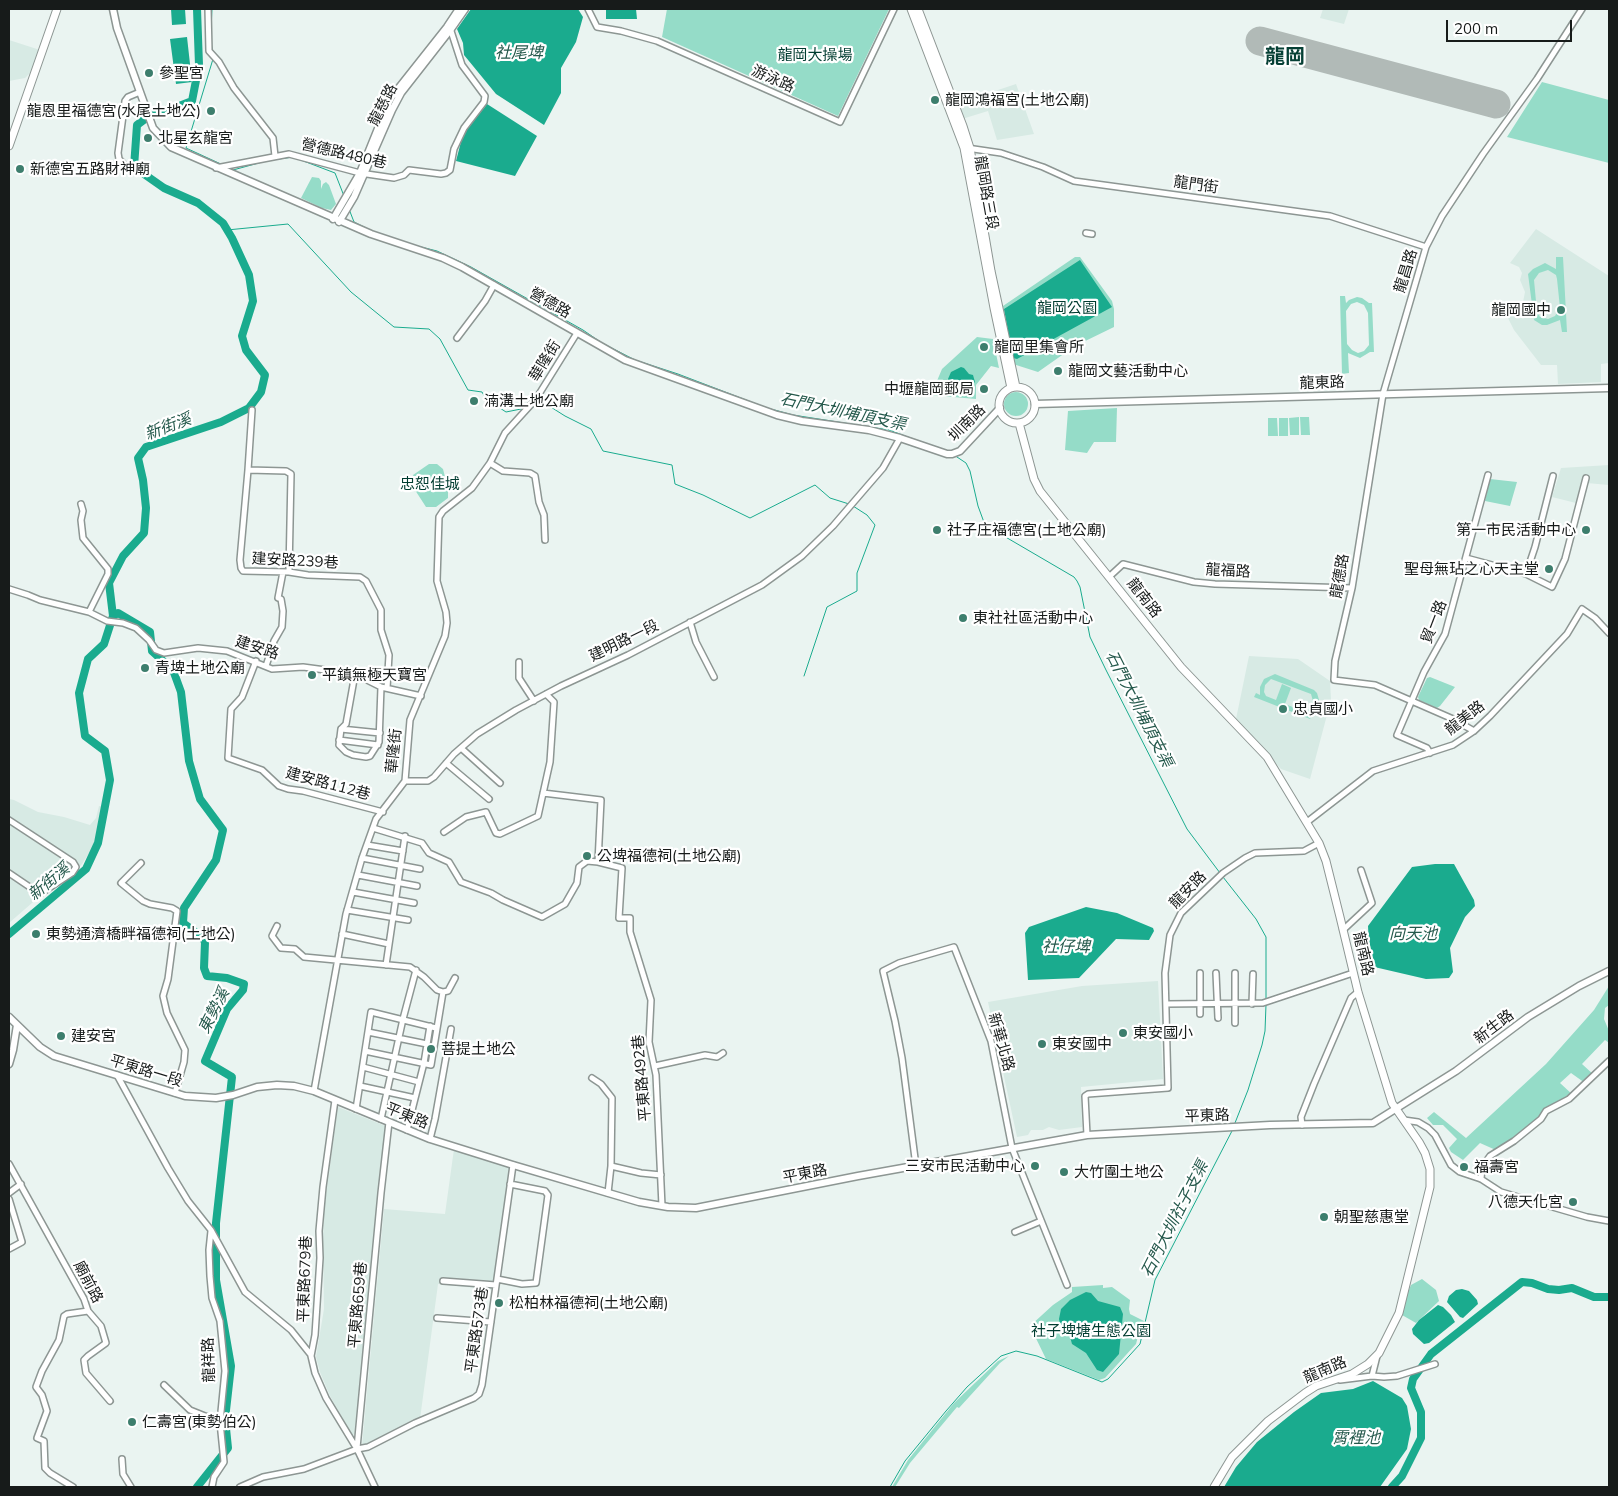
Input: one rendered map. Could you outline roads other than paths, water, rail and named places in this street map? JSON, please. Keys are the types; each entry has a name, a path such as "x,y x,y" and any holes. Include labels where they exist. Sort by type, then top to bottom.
{"main road":[{"path":"9,146 57,9"},
{"name":"龍岡路三段","path":"911,9 967,148"},
{"name":"龍岡路三段","path":"918,9 963,126 1014,388"},
{"path":"1014,388 1027,390 1032,394 1036,404 1035,410 1029,418 1020,423 1010,421 1002,414 1000,408 1002,396 1014,388"},
{"name":"龍南路","path":"1020,423 1034,478 1040,491 1181,667 1267,757 1319,843 1326,862 1358,992 1392,1102 1419,1142 1430,1169 1430,1187 1399,1313 1379,1353 1359,1370 1305,1392 1268,1421 1232,1457 1214,1487"}],"street":[{"name":"營德路","path":"113,9 117,28 146,109 154,128 170,148 385,240 443,258 625,360 692,383 758,409 802,421 869,430 952,454"},
{"path":"208,9 209,51 220,62 234,88 273,138 275,156"},
{"name":"龍慈路","path":"449,28 458,9"},
{"name":"龍慈路","path":"336,220 363,173 390,98 465,9"},
{"name":"游泳路","path":"588,9 597,27 621,31 657,41 840,122 894,9"},
{"name":"龍昌路","path":"1383,394 1426,246 1440,219 1559,46 1582,9"},
{"name":"營德路480巷","path":"215,168 289,154 363,173 394,178 404,175 409,170 446,173 450,170 454,149 464,128 484,102 485,96 462,65 449,28"},
{"path":"123,163 119,159 118,153 125,101 128,97 140,92"},
{"name":"龍門街","path":"967,148 1000,153 1043,167 1074,181 1330,216 1426,246"},
{"path":"457,338 485,301 494,285"},
{"name":"華隆街","path":"314,1091 347,910 376,819 404,781 410,720 444,636 447,623 446,612 437,581 439,517 443,511 472,488 490,463 505,433 536,399 577,333"},
{"name":"龍東路","path":"1036,404 1609,388"},
{"name":"龍德路","path":"1383,394 1352,588 1335,660 1334,680 1374,686 1412,701"},
{"name":"圳南路","path":"952,454 960,451 1000,408"},
{"name":"建安路239巷","path":"252,410 240,560 241,568 243,571 360,577 366,581 381,610 381,630 389,654 384,687"},
{"name":"建明路一段","path":"404,781 428,781 477,734 546,694 762,585 802,556 833,526 883,468 900,438"},
{"path":"490,463 503,471 530,473 535,476 539,502 544,515 545,540"},
{"path":"248,470 286,471 291,474 286,572 278,598 282,599 282,626 274,641 266,666"},
{"name":"貿一路","path":"1430,753 1427,748 1397,735 1424,672 1445,634 1488,475"},
{"path":"1526,574 1535,547 1553,476"},
{"path":"1466,558 1526,574 1552,587 1565,559 1586,478"},
{"path":"9,590 89,612 108,574 108,570 83,538 81,520 83,511 80,504"},
{"name":"龍福路","path":"1110,576 1123,564 1194,582 1352,588"},
{"name":"龍美路","path":"1307,822 1373,771 1453,745 1474,731 1567,634 1582,609 1595,618 1609,633"},
{"name":"建安路","path":"89,612 107,621 123,622 136,628 149,640 156,650 164,653 198,648 227,651 278,669 303,667 355,674 384,687 421,696"},
{"path":"690,622 696,642 714,677"},
{"name":"建安路112巷","path":"256,661 242,697 231,708 228,758 262,770 279,786 383,812"},
{"path":"519,662 519,678 534,701"},
{"path":"340,729 346,724 355,674"},
{"path":"340,729 339,745 346,752 366,757 370,756 378,745 384,687"},
{"path":"444,832 466,817 486,812 496,832 500,834 538,816 550,762 554,702 546,694"},
{"path":"1412,701 1453,719 1474,731"},
{"path":"340,729 380,733"},
{"path":"340,740 378,745"},
{"path":"461,748 500,782"},
{"path":"446,763 489,799"},
{"path":"374,828 405,836 422,843 429,854 449,862 461,882 491,893 542,917 565,904 577,884 579,867 587,861 598,862 601,800 543,793"},
{"path":"9,820 73,862 76,867 72,873 40,894 9,873"},
{"path":"386,965 405,836"},
{"name":"龍安路","path":"1087,1135 1085,1096 1088,1094 1168,1088 1166,951 1172,928 1181,913 1222,874 1245,858 1255,853 1304,851 1319,843"},
{"path":"368,845 403,851"},
{"path":"362,858 420,869"},
{"name":"平東路492巷","path":"598,862 622,868 619,918 630,918 630,932 651,1000 649,1042 655,1066 662,1206"},
{"path":"141,863 122,883 142,901 172,908 177,911 168,979 163,996 167,1013 184,1050 184,1062 175,1093"},
{"path":"1343,930 1372,903 1361,870"},
{"path":"358,875 417,886"},
{"path":"353,892 414,903"},
{"path":"347,910 408,920"},
{"path":"277,926 272,936 282,948 295,948 304,957 410,967 416,970 437,990 443,992 448,991 455,978"},
{"path":"342,934 389,944"},
{"name":"新華北路","path":"916,1166 902,1058 883,971 899,963 954,947 991,1041 1012,1148 1067,1285"},
{"path":"381,1119 416,970"},
{"name":"新生路","path":"1396,1108 1456,1071 1528,1017 1579,986 1609,971"},
{"path":"1166,1004 1252,1004 1266,1002 1353,972"},
{"path":"1200,973 1200,1014"},
{"path":"1216,973 1218,1018"},
{"path":"1235,973 1235,1023"},
{"path":"1252,974 1252,1004"},
{"path":"365,1051 431,1064 443,992"},
{"path":"1302,1125 1303,1111 1351,998 1358,992"},
{"path":"356,1109 371,1012 436,1028"},
{"name":"平東路一段","path":"9,1017 40,1047 54,1056 185,1096 216,1098 233,1095"},
{"path":"9,1064 14,1050 17,1025"},
{"path":"408,1130 424,1063 430,1026"},
{"path":"430,1138 451,1029"},
{"path":"368,1032 427,1044"},
{"path":"655,1066 705,1055 717,1057 724,1054"},
{"path":"1481,1179 1482,1167 1490,1156 1514,1141 1541,1119 1546,1112 1569,1099 1609,1061"},
{"path":"363,1067 419,1082"},
{"path":"117,1075 183,1192 211,1230 245,1292 292,1330 311,1356"},
{"path":"592,1078 601,1084 612,1098 611,1166 608,1193"},
{"name":"平東路","path":"233,1095 257,1087 294,1086 314,1091 430,1138 513,1165 639,1202 662,1206 696,1208 1087,1135 1121,1132 1373,1123 1396,1108"},
{"path":"360,1086 415,1098"},
{"name":"平東路679巷","path":"335,1100 321,1213 315,1335 311,1356 315,1373 326,1398 357,1449"},
{"path":"1403,1120 1418,1122 1428,1128 1435,1136 1451,1165 1460,1172 1481,1179 1508,1195 1587,1217 1609,1221"},
{"name":"平東路659巷","path":"357,1449 389,1122"},
{"name":"廟前路","path":"9,1164 84,1299 88,1311 101,1326 106,1343 84,1360 86,1373 110,1401"},
{"name":"平東路573巷","path":"357,1449 368,1447 479,1394 482,1385 513,1165"},
{"path":"611,1166 641,1173 661,1175"},
{"path":"9,1193 20,1184"},
{"path":"497,1279 522,1284 536,1283 548,1195 545,1191 510,1184"},
{"path":"9,1199 22,1242 9,1249"},
{"path":"1015,1232 1041,1221"},
{"name":"龍祥路","path":"211,1230 209,1250 212,1298 220,1321 225,1371 220,1422 224,1462 214,1477 212,1487"},
{"path":"443,1281 496,1285"},
{"path":"73,1487 45,1468 44,1441 36,1438 47,1411 42,1395 36,1387 42,1371 59,1340 64,1316 88,1311"},
{"path":"437,1318 491,1322"},
{"path":"1372,1376 1379,1353"},
{"path":"1335,1380 1372,1376 1397,1376 1435,1364"},
{"path":"164,1385 190,1410 220,1422"},
{"path":"240,1487 263,1477 304,1469 357,1449 375,1487"},
{"path":"122,1459 123,1474 131,1487"},
{"path":"125,1487 128,1480"}],"water":[{"path":"171,9 185,9 186,24 172,25"},
{"name":"社尾埤","path":"471,9 578,9 583,17 576,42 561,68 561,93 544,125 496,94 464,55 463,43 457,29"},
{"path":"606,9 636,9 637,19 606,19"},
{"path":"187,37 192,82 176,84 170,39"},
{"name":"社尾埤","path":"487,104 537,136 515,176 456,161 463,134"},
{"name":"龍岡公園","path":"1080,260 1112,307 1017,359 1013,358 1004,309"},
{"path":"961,367 973,375 975,382 969,391 958,394 948,386 948,379 951,372"},
{"name":"向天池","path":"1454,864 1474,900 1475,906 1465,917 1450,948 1453,972 1449,978 1426,979 1370,966 1368,926 1412,867"},
{"name":"社仔埤","path":"1086,907 1117,913 1153,928 1154,931 1149,940 1116,939 1079,978 1028,980 1025,933 1029,927"},
{"path":"1456,1290 1469,1291 1478,1304 1463,1318 1447,1302 1449,1296"},
{"path":"1086,1292 1091,1293 1098,1301 1120,1307 1123,1314 1119,1354 1103,1372 1097,1370 1086,1353 1072,1344 1069,1333 1060,1324 1061,1309 1070,1300"},
{"path":"1438,1305 1451,1315 1455,1322 1429,1343 1424,1344 1413,1334 1412,1329 1419,1320"},
{"name":"霄裡池","path":"1373,1381 1402,1398 1407,1406 1411,1429 1407,1449 1380,1487 1224,1487 1236,1467 1257,1442 1294,1412 1321,1393 1353,1389"}],"waterway":[{"name":"新街溪","path":"9,934 86,869 98,843 110,780 105,751 85,736 79,693 88,659 104,644 113,616 109,583 123,556 144,533 146,508 138,458 146,447 221,422 249,408 261,392 265,375 246,350 242,336 253,301 249,275 223,223 198,203 164,188 134,167 137,125 153,113 192,101 199,65 197,9"},
{"name":"石門大圳埔頂支渠","path":"211,30 212,9"},
{"name":"石門大圳埔頂支渠","path":"211,44 213,53"},
{"name":"石門大圳埔頂支渠","path":"213,59 186,148 223,165"},
{"name":"石門大圳埔頂支渠","path":"272,160 293,157 335,173 344,196"},
{"name":"石門大圳埔頂支渠","path":"229,168 233,170 266,161"},
{"name":"石門大圳埔頂支渠","path":"349,209 354,222 376,233"},
{"name":"石門大圳埔頂支渠","path":"227,230 288,224 351,292 394,327 429,329 440,339 468,390 482,392 486,399 506,412 526,408"},
{"name":"石門大圳埔頂支渠","path":"413,245 437,251 471,267 635,360 678,374 767,408 793,415 889,430 948,452"},
{"name":"石門大圳埔頂支渠","path":"532,407 546,404 591,429 603,451 672,465 675,484 703,495 750,518 815,485 830,498 849,504"},
{"name":"石門大圳埔頂支渠","path":"954,455 966,463 970,471 978,506 985,525 1074,577 1077,581 1080,587 1090,637 1106,670 1187,829 1220,873"},
{"name":"石門大圳埔頂支渠","path":"804,676 827,607 857,591 857,573 875,525 867,515 853,506"},
{"name":"東勢溪","path":"113,616 118,613 150,632 152,651 173,670 181,692 189,761 200,799 223,830 216,860 184,908 183,923 202,937 205,942 204,968 207,976 227,978 244,984 243,990 227,1009 205,1061 232,1077 216,1223 216,1280 231,1366 225,1419 228,1448 197,1487"},
{"name":"石門大圳埔頂支渠","path":"1223,877 1256,919 1266,937 1266,1001"},
{"name":"石門大圳埔頂支渠","path":"1235,1123 1262,1045 1265,1031 1266,1005"},
{"name":"石門大圳社子支渠","path":"890,1487 905,1461 946,1411 967,1387 1001,1356 1016,1351 1037,1356 1102,1382 1108,1379 1140,1344 1155,1280 1233,1129"},
{"path":"1392,1487 1402,1476 1421,1438 1421,1412 1411,1388 1413,1379 1431,1354 1522,1282 1532,1283 1548,1289 1572,1288 1594,1297 1609,1297"}],"place":[{"name":"參聖宮","path":"149,73"},
{"name":"龍岡鴻福宮(土地公廟)","path":"935,100"},
{"name":"龍恩里福德宮(水尾土地公)","path":"211,111"},
{"name":"北星玄龍宮","path":"148,138"},
{"name":"新德宮五路財神廟","path":"20,169"},
{"name":"龍岡國中","path":"1561,310"},
{"name":"龍岡里集會所","path":"984,347"},
{"name":"龍岡文藝活動中心","path":"1058,371"},
{"name":"中壢龍岡郵局","path":"984,389"},
{"name":"湳溝土地公廟","path":"474,401"},
{"name":"社子庄福德宮(土地公廟)","path":"937,530"},
{"name":"第一市民活動中心","path":"1586,530"},
{"name":"聖母無玷之心天主堂","path":"1549,569"},
{"name":"東社社區活動中心","path":"963,618"},
{"name":"青埤土地公廟","path":"145,668"},
{"name":"平鎮無極天寶宮","path":"312,675"},
{"name":"忠貞國小","path":"1283,709"},
{"name":"公埤福德祠(土地公廟)","path":"587,856"},
{"name":"東勢通濟橋畔福德祠(土地公)","path":"36,934"},
{"name":"東安國小","path":"1123,1033"},
{"name":"建安宮","path":"61,1036"},
{"name":"東安國中","path":"1042,1044"},
{"name":"菩提土地公","path":"431,1049"},
{"name":"三安市民活動中心","path":"1035,1166"},
{"name":"福壽宮","path":"1464,1167"},
{"name":"大竹圍土地公","path":"1064,1172"},
{"name":"八德天化宮","path":"1573,1202"},
{"name":"朝聖慈惠堂","path":"1324,1217"},
{"name":"松柏林福德祠(土地公廟)","path":"499,1303"},
{"name":"仁壽宮(東勢伯公)","path":"132,1422"}],"district":[{"name":"龍岡","path":"1285,57"}],"park label":[{"name":"龍岡大操場","path":"815,55"},
{"name":"忠恕佳城","path":"430,484"},
{"name":"社子埤塘生態公園","path":"1091,1331"}]}
